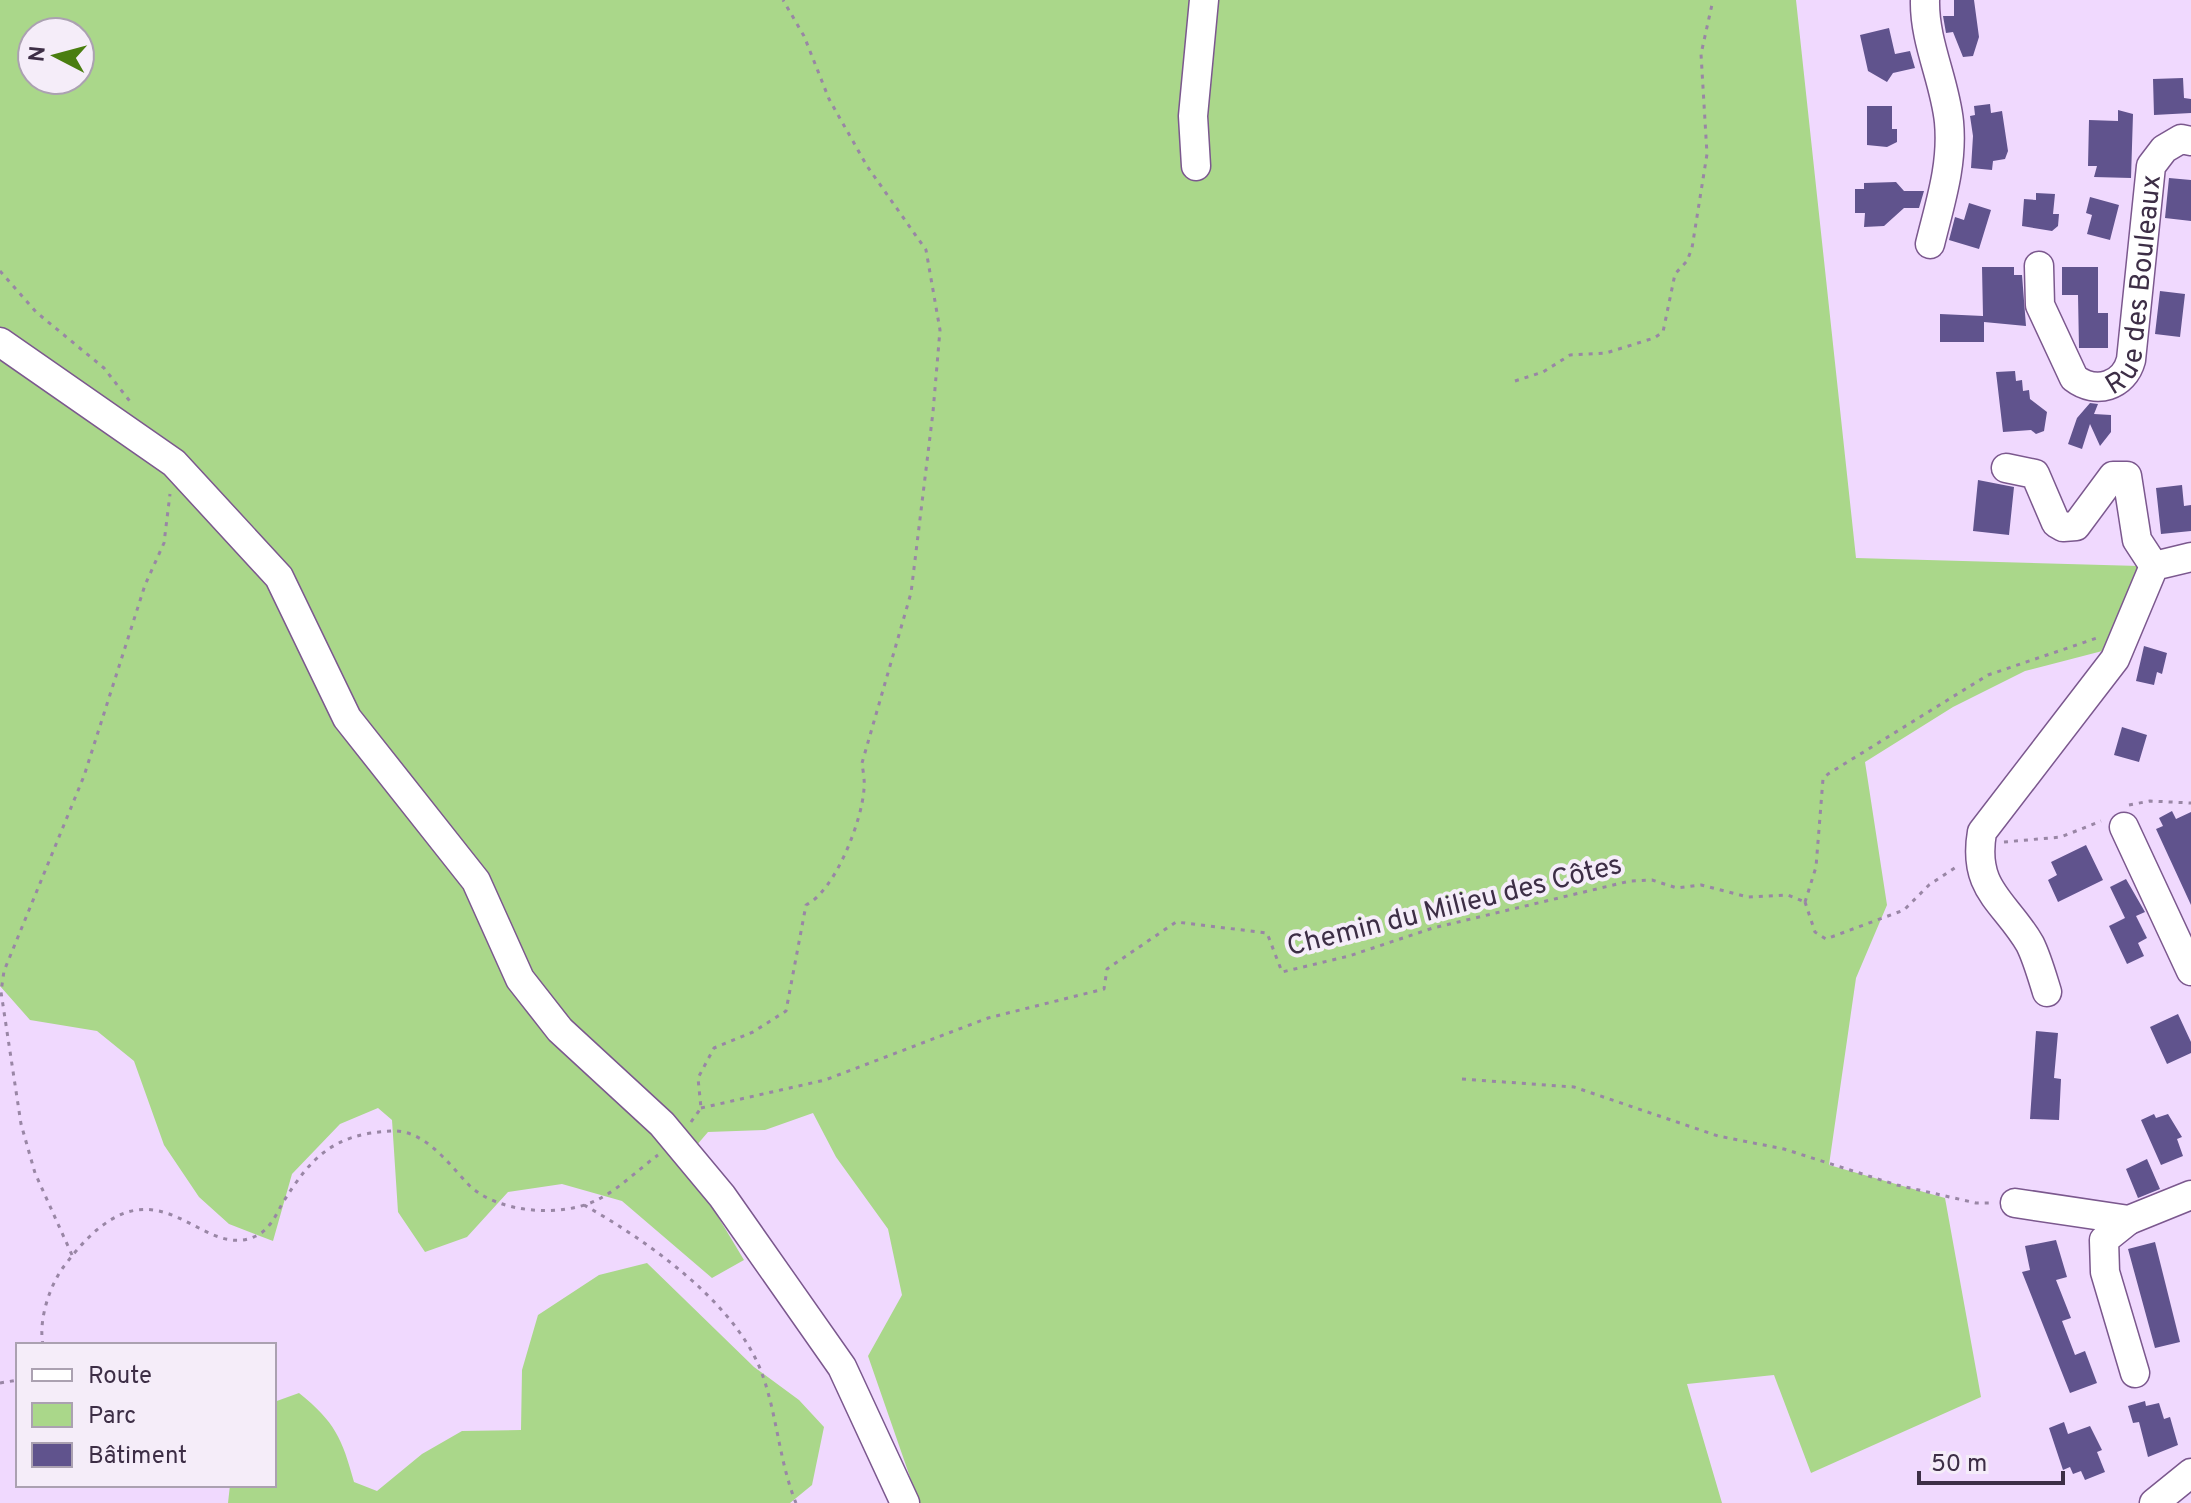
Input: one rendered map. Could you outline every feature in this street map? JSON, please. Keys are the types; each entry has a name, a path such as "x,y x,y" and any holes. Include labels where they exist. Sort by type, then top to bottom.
{"street":[{"path":"1196,166 1193,116 1204,0"},
{"path":"1925,0 1929,41 1949,120 1950,165 1930,244"},
{"name":"Rue des Bouleaux","path":"2039,266 2040,305 2074,378 2082,384 2098,387 2117,382 2127,374 2131,360 2151,166 2164,149 2181,139 2191,141"},
{"path":"0,342 174,463 279,577 347,718 476,881 520,979 560,1030 677,1141 722,1196 842,1367 905,1503"},
{"path":"2006,468 2035,474 2056,523 2070,528 2076,526 2113,476 2127,476 2137,540 2154,566"},
{"path":"2154,566 2191,557"},
{"path":"2047,992 2030,944 1986,888 1980,851 1982,832 2115,659 2131,628 2154,566"},
{"path":"2124,827 2191,971"},
{"path":"2135,1373 2105,1272 2104,1240 2129,1220 2191,1195"},
{"path":"2015,1203 2129,1220"},
{"path":"2154,1503 2191,1473"}],"path":[{"path":"43,1343 44,1318 56,1277 72,1255 111,1220 143,1209 160,1209 229,1240 252,1238 267,1230 306,1165 343,1140 365,1133 396,1130 418,1137 442,1156 471,1188 503,1207 523,1210 584,1205 601,1198 677,1141 701,1108 698,1078 714,1048 753,1032 786,1011 806,905 820,898 848,848 864,789 862,763 911,593 940,330 926,250 867,166 829,99 804,36 783,0"},
{"path":"1515,381 1543,372 1570,355 1606,353 1663,332 1675,274 1687,261 1692,248 1705,166 1707,136 1701,54 1713,0"},
{"path":"0,271 36,312 104,368 138,411"},
{"path":"72,1255 35,1173 21,1124 1,992 4,971 84,776 145,585 164,543 174,463"},
{"name":"Chemin du Milieu des Côtes","path":"701,1108 825,1080 988,1018 1104,989 1107,969 1176,922 1267,933 1282,972 1349,956 1433,928 1630,881 1652,880 1677,888 1701,885 1748,897 1788,895 1805,902 1816,867 1823,779 1828,774 1988,675 2131,628"},
{"path":"1462,1079 1574,1087 1718,1136 1784,1149 1897,1185 1976,1203 2015,1203"},
{"path":"584,1205 629,1230 710,1299 741,1332 760,1368 787,1481 796,1503"}],"green space":[{"path":"0,0 1796,0 1856,558 2139,566 2110,649 2025,671 1953,707 1865,762 1887,905 1856,978 1829,1165 1945,1198 1981,1397 1811,1473 1774,1375 1687,1384 1722,1503 919,1503 868,1356 902,1295 888,1229 836,1157 813,1113 765,1130 708,1132 684,1160 744,1260 712,1278 622,1201 562,1184 508,1192 467,1237 425,1252 398,1212 392,1120 378,1108 340,1124 292,1174 273,1241 229,1224 199,1197 164,1145 134,1061 97,1031 30,1020 0,986"},
{"path":"647,1263 754,1367 799,1400 824,1427 812,1485 790,1503 228,1503 230,1487 276,1487 276,1401 299,1393 336,1432 354,1482 377,1491 422,1454 462,1431 521,1430 522,1370 538,1315 599,1275"}],"building":[{"path":"1954,0 1974,0 1979,37 1973,56 1963,57 1953,32 1946,33 1943,16 1954,16"},
{"path":"1889,28 1895,54 1910,51 1915,68 1893,73 1887,82 1868,71 1860,35"},
{"path":"2183,78 2184,98 2191,99 2191,113 2154,115 2153,79"},
{"path":"1990,104 1991,113 2002,111 2008,151 2005,159 1993,161 1992,170 1971,168 1973,136 1970,116 1975,115 1974,106"},
{"path":"1867,106 1892,106 1892,129 1897,129 1897,142 1887,147 1867,145"},
{"path":"2118,110 2133,114 2131,178 2094,177 2097,166 2088,166 2089,120 2118,121"},
{"path":"2169,178 2191,180 2191,221 2165,218"},
{"path":"1896,182 1904,191 1924,191 1919,208 1904,208 1884,226 1864,227 1865,213 1855,213 1855,189 1864,189 1864,183"},
{"path":"2036,193 2055,194 2053,214 2059,214 2058,226 2052,231 2022,226 2024,199 2036,200"},
{"path":"2090,197 2119,205 2110,240 2087,234 2092,215 2086,213"},
{"path":"1969,203 1991,210 1979,249 1949,240 1955,217 1964,220"},
{"path":"1982,267 2014,267 2014,275 2022,275 2026,326 1984,322 1984,342 1940,342 1940,314 1983,316"},
{"path":"2062,267 2098,267 2098,313 2108,313 2108,348 2079,348 2078,295 2062,295"},
{"path":"2160,291 2185,294 2180,337 2155,334"},
{"path":"2015,371 2016,381 2022,380 2023,391 2029,390 2030,399 2047,412 2044,431 2036,434 2031,430 2003,432 1996,372"},
{"path":"2090,403 2098,404 2094,414 2111,415 2111,432 2100,446 2090,424 2082,449 2068,444 2077,418"},
{"path":"1978,480 2014,487 2009,535 1973,531"},
{"path":"2182,485 2184,506 2191,505 2191,531 2161,534 2156,488"},
{"path":"2144,646 2167,653 2162,674 2157,672 2154,685 2136,681"},
{"path":"2122,727 2147,735 2139,762 2114,755"},
{"path":"2172,811 2176,819 2191,812 2191,905 2156,829 2163,826 2159,818"},
{"path":"2086,845 2103,880 2058,902 2048,880 2057,875 2051,862"},
{"path":"2126,879 2145,912 2136,916 2147,938 2138,943 2144,956 2127,964 2109,926 2125,918 2110,887"},
{"path":"2178,1014 2191,1042 2191,1053 2167,1064 2150,1027"},
{"path":"2036,1031 2058,1033 2054,1078 2061,1079 2059,1120 2030,1119"},
{"path":"2154,1114 2156,1118 2168,1114 2182,1137 2177,1139 2183,1156 2161,1165 2141,1120"},
{"path":"2147,1159 2160,1189 2138,1198 2126,1169"},
{"path":"2056,1240 2067,1277 2056,1280 2071,1318 2062,1321 2075,1355 2085,1351 2097,1383 2070,1393 2022,1272 2030,1270 2025,1246"},
{"path":"2155,1242 2180,1342 2155,1348 2128,1249"},
{"path":"2145,1401 2146,1406 2159,1403 2164,1419 2170,1417 2178,1445 2148,1457 2139,1422 2133,1423 2128,1406"},
{"path":"2064,1422 2068,1434 2090,1426 2102,1450 2097,1452 2105,1472 2085,1480 2081,1471 2073,1474 2070,1467 2063,1470 2049,1428"}]}
